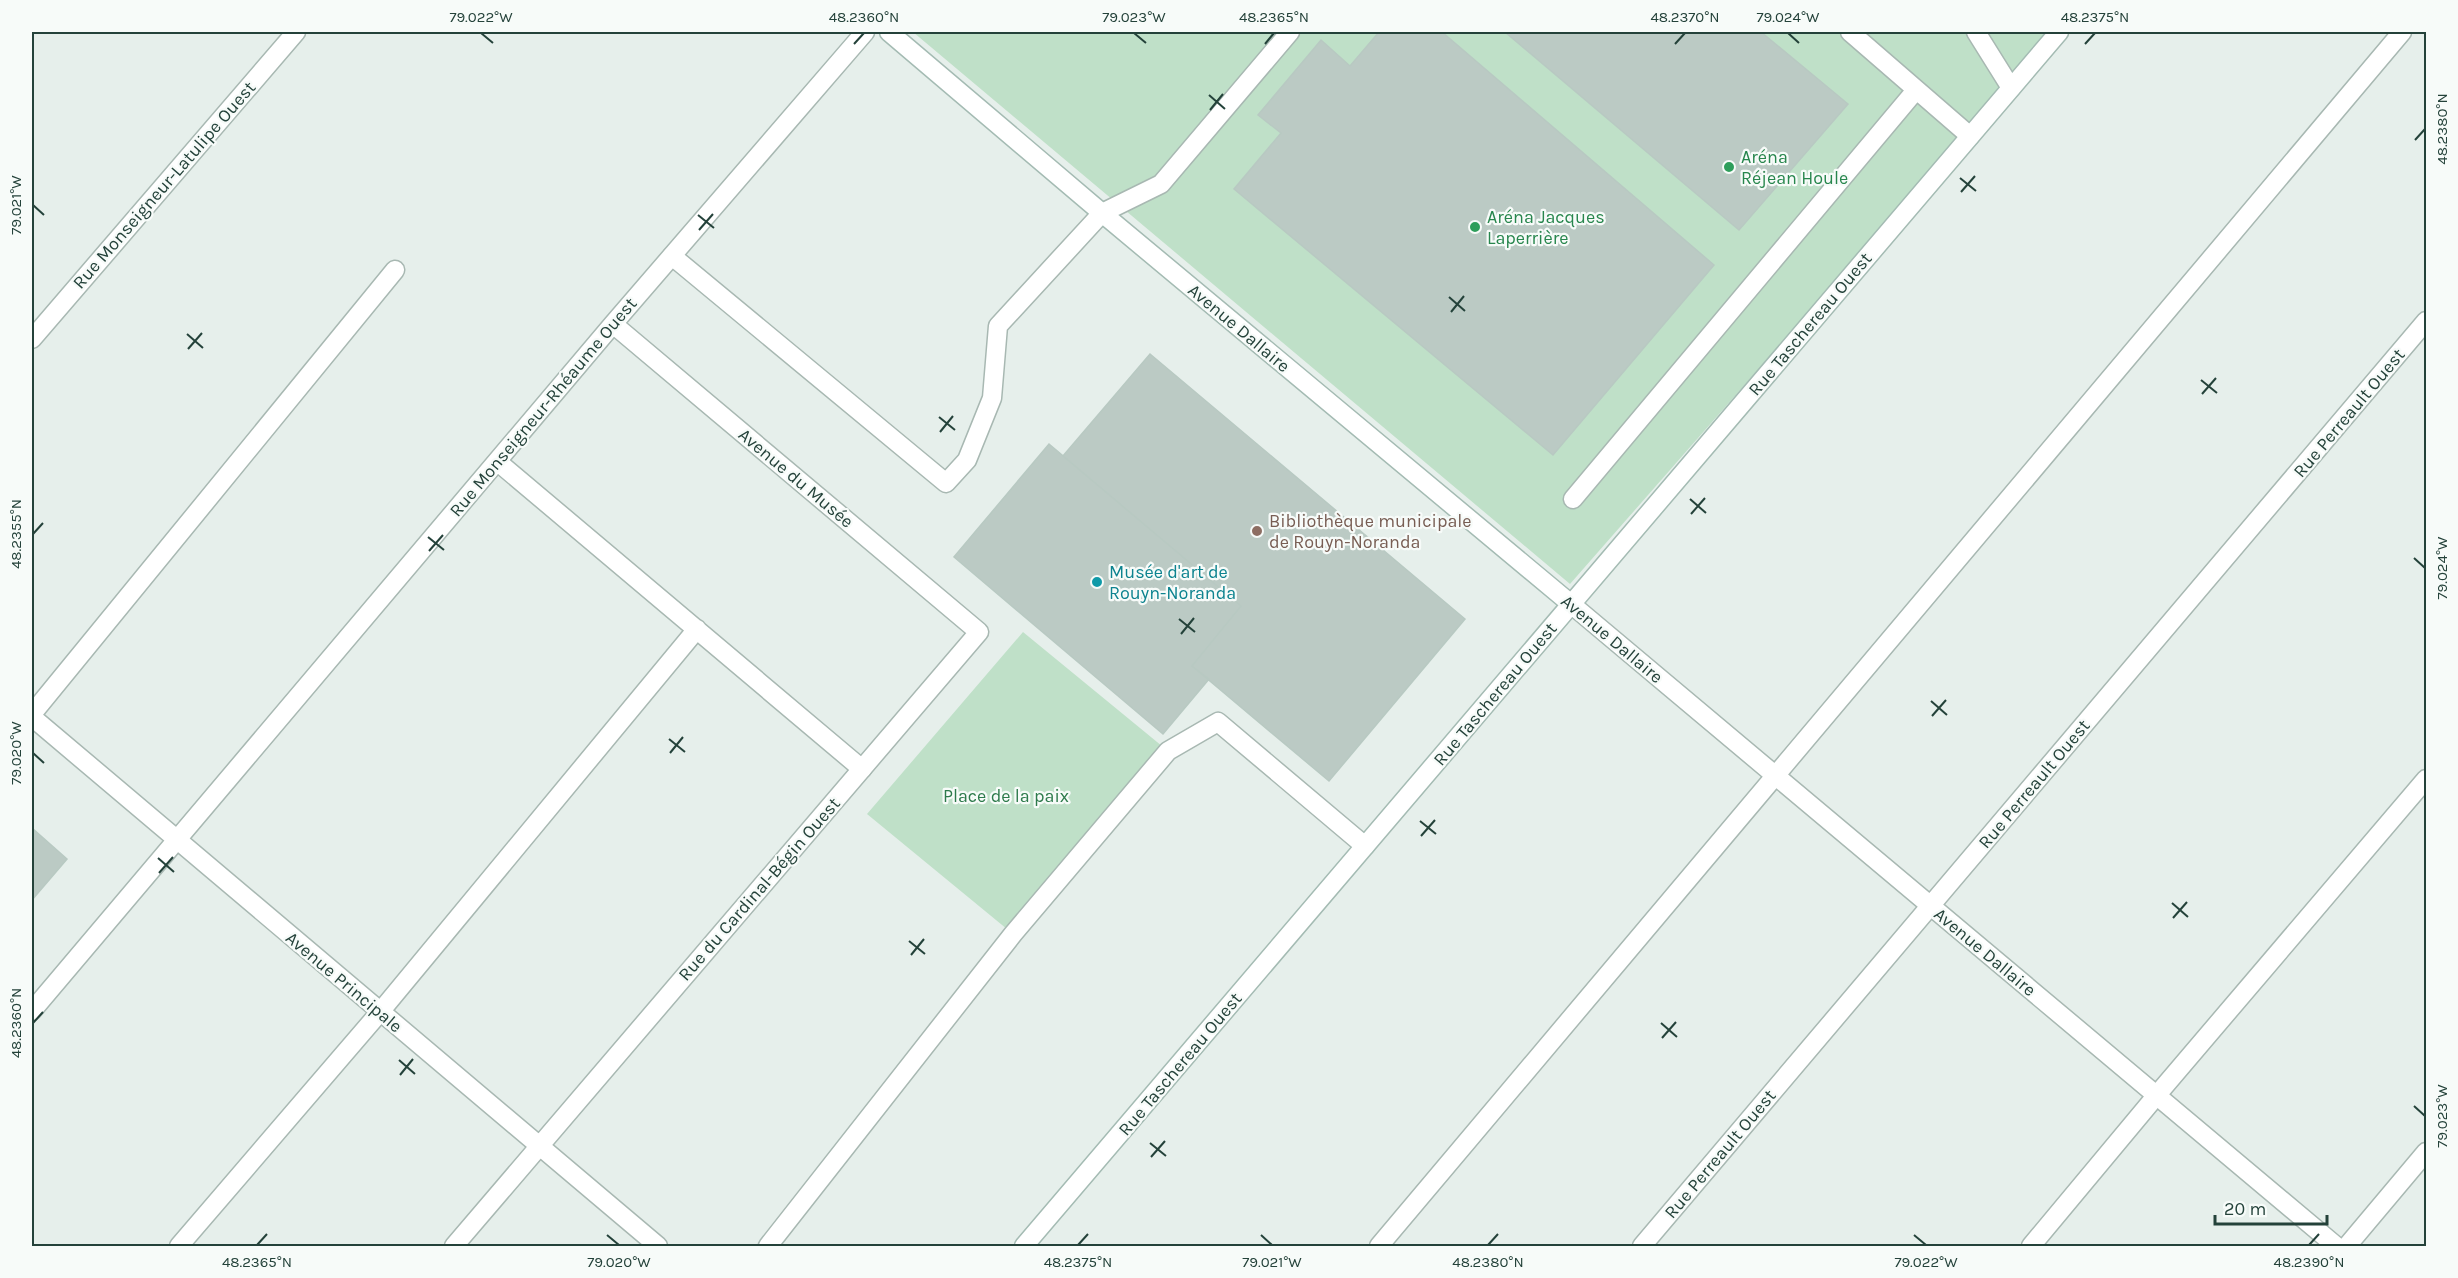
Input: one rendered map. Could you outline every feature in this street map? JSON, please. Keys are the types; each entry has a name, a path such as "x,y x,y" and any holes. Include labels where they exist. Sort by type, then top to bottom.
{"street":[{"name":"Rue Monseigneur-Latulipe Ouest","path":"32,339 296,32"},
{"name":"Rue Monseigneur-Rhéaume Ouest","path":"32,1011 175,839 498,462 613,324 865,32"},
{"name":"Avenue Dallaire","path":"889,32 2336,1246"},
{"path":"672,256 946,483 967,460 992,398 998,326 1102,213 1161,184 1290,32"},
{"path":"1854,32 1970,136"},
{"path":"1976,32 2011,88"},
{"name":"Rue Taschereau Ouest","path":"1024,1246 2060,32"},
{"path":"1379,1246 1777,777 2402,32"},
{"path":"1573,499 1916,90"},
{"path":"32,715 395,270"},
{"name":"Rue Perreault Ouest","path":"1642,1246 2427,321"},
{"name":"Avenue du Musée","path":"613,324 979,632"},
{"path":"498,462 862,769"},
{"path":"179,1246 380,1012 697,629"},
{"name":"Rue du Cardinal-Bégin Ouest","path":"454,1246 979,632"},
{"name":"Avenue Principale","path":"32,715 175,839 658,1246"},
{"path":"768,1246 1013,934 1168,751 1218,722 1365,846"},
{"path":"2031,1246 2427,779"},
{"path":"2347,1246 2427,1152"}],"green space":[{"path":"913,32 2054,32 1570,584"},
{"name":"Place de la paix","path":"1023,632 1168,751 1013,934 867,814"}],"building":[{"name":"Aréna Jacques Laperrière","path":"1379,32 1442,32 1714,265 1553,455 1234,189 1281,133 1258,115 1321,40 1350,66"},
{"name":"Aréna Réjean Houle","path":"1505,32 1761,32 1848,104 1739,230"},
{"name":"Bibliothèque municipale de Rouyn-Noranda","path":"1150,354 1465,619 1329,781 1192,666 1241,606 1063,456"},
{"name":"Musée d'art de Rouyn-Noranda","path":"1049,444 1241,606 1192,666 1209,679 1163,734 954,557"},
{"path":"32,828 67,859 32,900"}],"place":[{"name":"Aréna Réjean Houle","path":"1729,167"},
{"name":"Aréna Jacques Laperrière","path":"1475,227"},
{"name":"Bibliothèque municipale de Rouyn-Noranda","path":"1257,531"},
{"name":"Musée d'art de Rouyn-Noranda","path":"1097,582"}]}
